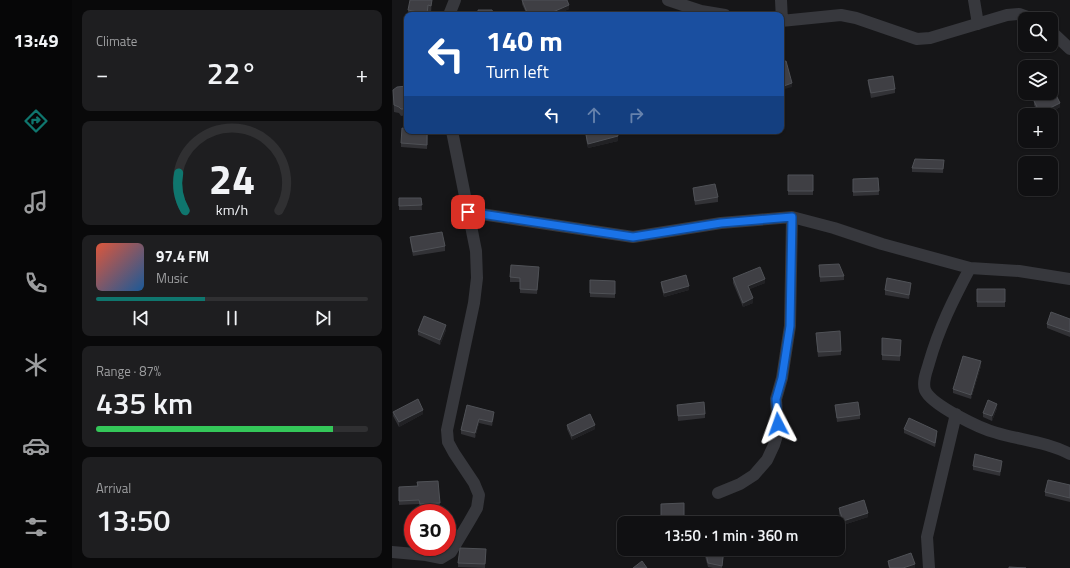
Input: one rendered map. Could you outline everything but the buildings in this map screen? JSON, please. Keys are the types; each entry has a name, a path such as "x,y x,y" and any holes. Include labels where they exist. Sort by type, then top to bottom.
{"street":[{"path":"450,12 455,0"},
{"path":"668,0 707,12"},
{"path":"781,0 782,12"},
{"path":"974,0 978,24"},
{"path":"784,21 841,16 856,18 917,39 930,38 1007,15 1018,14"},
{"path":"1058,38 1070,49"},
{"path":"392,552 426,555 442,563 451,552 477,508 479,495 474,483 448,442 447,430 474,303 476,284 476,251 453,134"},
{"path":"468,212 633,237 721,223 792,217 970,268 1019,271 1070,280"},
{"path":"718,492 740,484 754,475 767,460 778,432 776,399 782,378 790,326 792,217"},
{"path":"970,268 947,313 936,339 924,380 925,389 930,397 940,406 985,430 1049,446 1070,454"},
{"path":"929,568 928,537 956,414"}],"route":[{"path":"468,212 633,237 721,223 792,217 790,326 782,378 776,399 778,424"}]}
